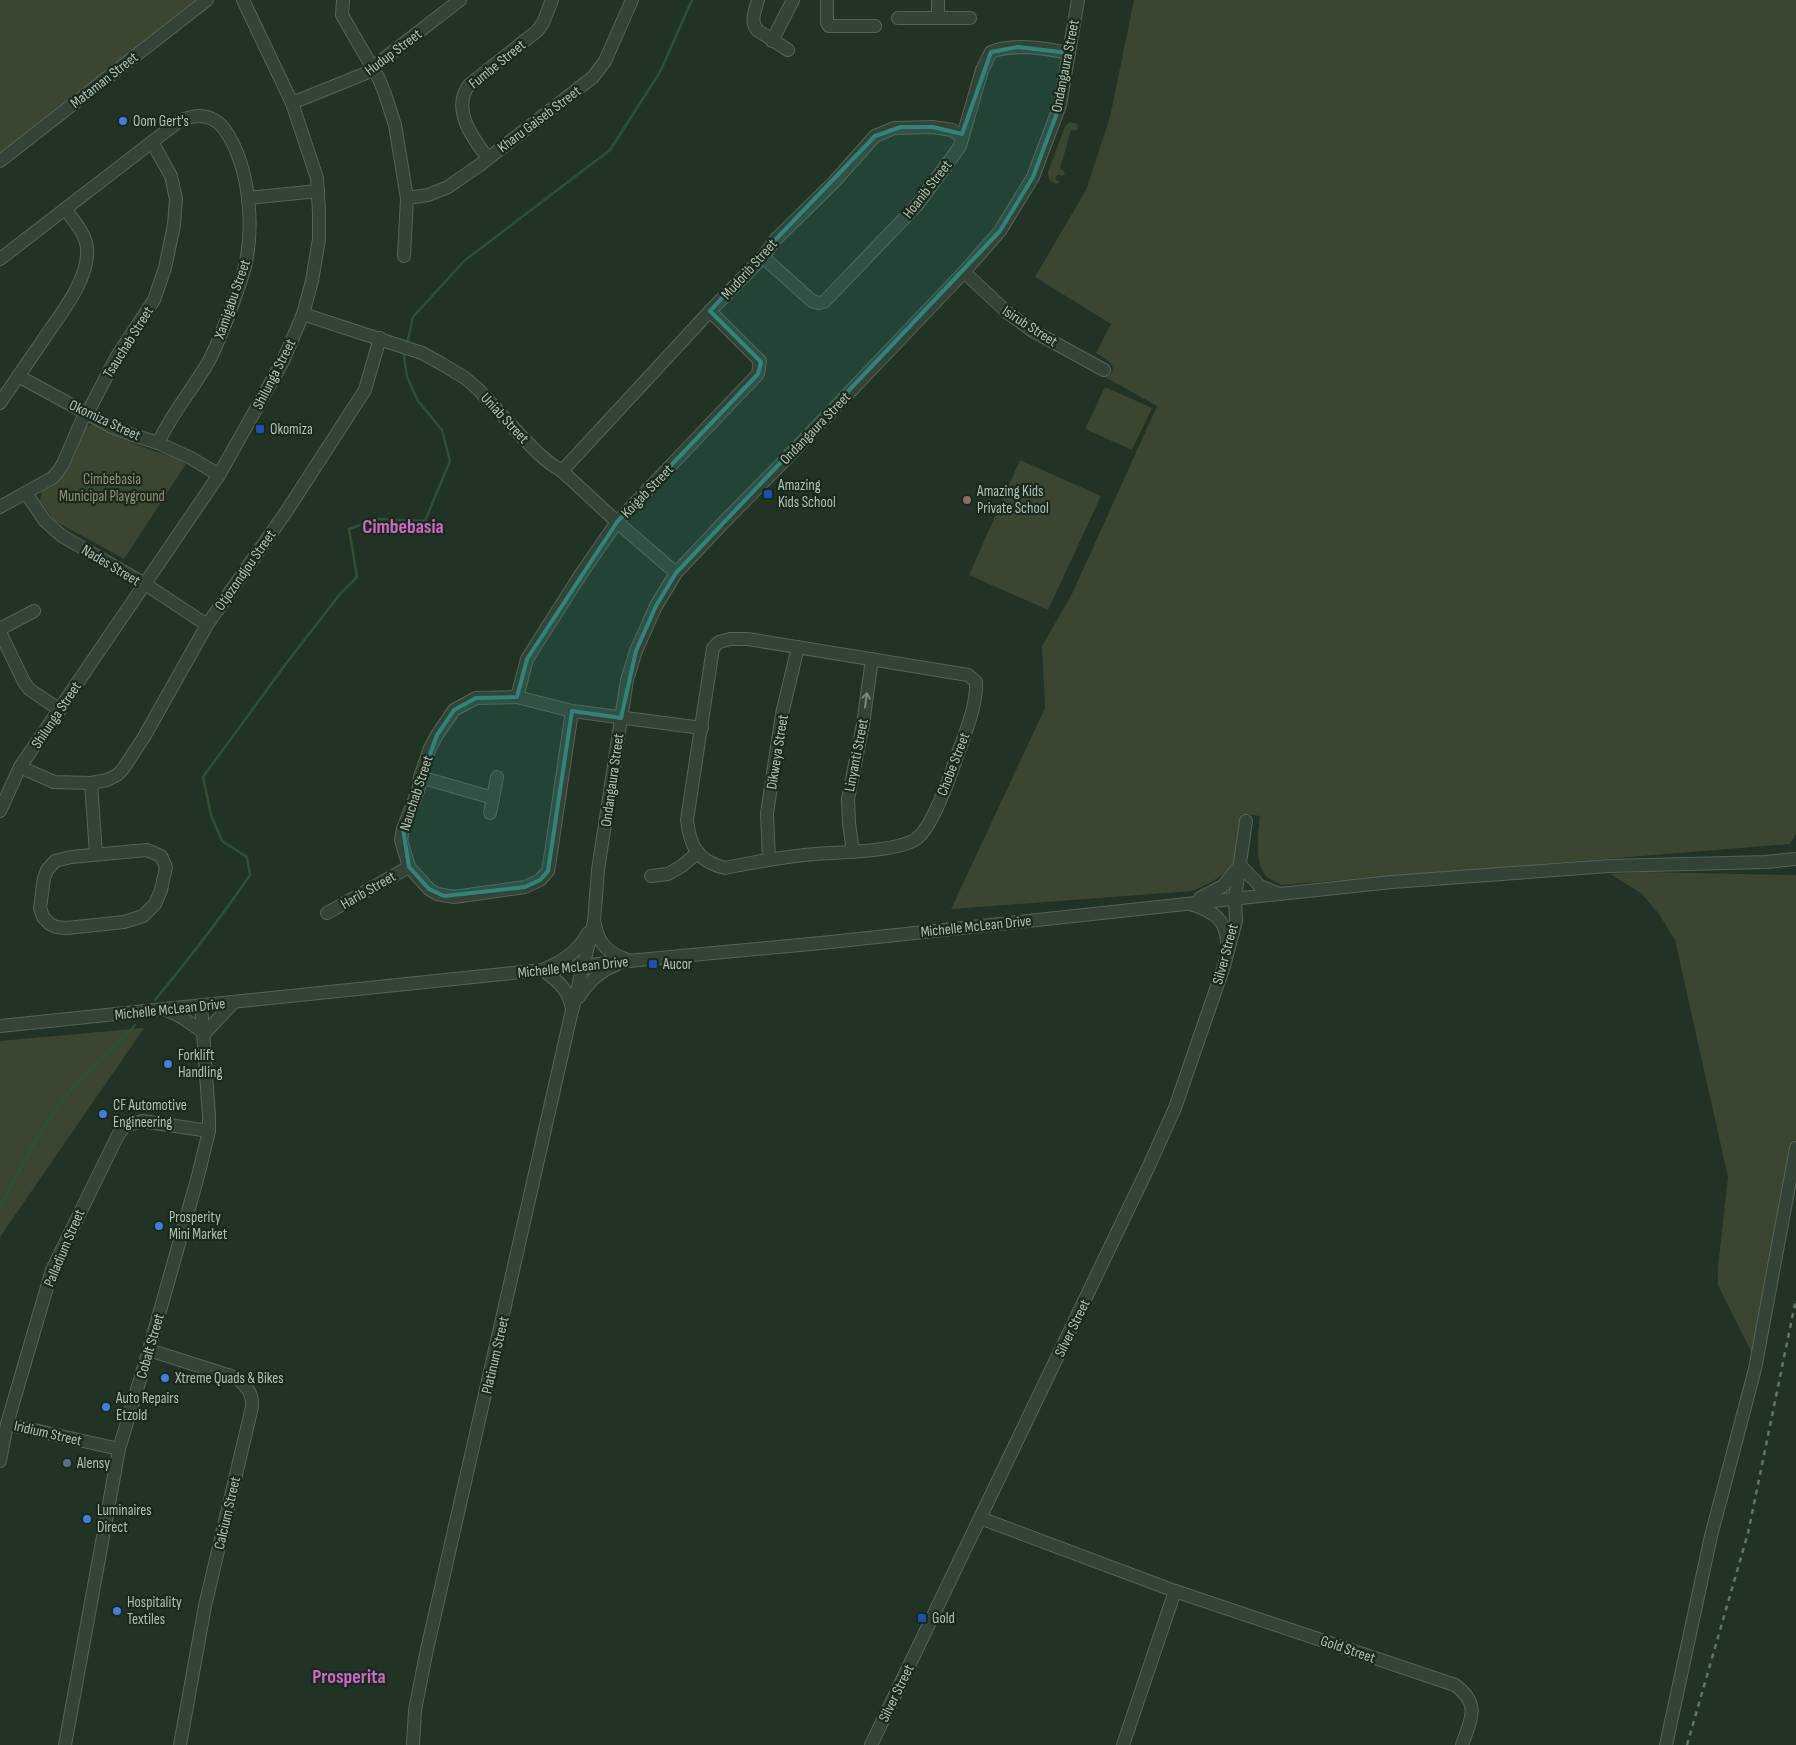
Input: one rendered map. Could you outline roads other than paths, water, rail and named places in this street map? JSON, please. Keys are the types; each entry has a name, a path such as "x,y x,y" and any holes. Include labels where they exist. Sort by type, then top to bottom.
{"street":[{"name":"Mataman Street","path":"0,161 207,0"},
{"name":"Shilunga Street","path":"0,811 20,767 219,475 283,361 303,314 317,253 319,212 316,178 292,103 243,0"},
{"path":"343,0 342,15 385,94 398,140 407,198 404,256"},
{"name":"Hudup Street","path":"292,103 359,77 418,34 460,0"},
{"name":"Fumbe Street","path":"488,158 472,137 466,124 462,105 464,92 469,85 537,31 552,0"},
{"name":"Kharu Gaiseb Street","path":"407,198 428,195 448,188 598,73 632,0"},
{"path":"758,0 753,18 753,26 772,41 788,50"},
{"path":"772,41 792,0"},
{"path":"827,0 827,23 829,26 875,26"},
{"path":"938,0 938,18"},
{"name":"Ondangaura Street","path":"584,965 594,922 598,870 627,680 636,651 656,606 676,574 964,272 1000,231 1033,177 1060,105 1078,0"},
{"path":"898,18 970,18"},
{"name":"Hoanib Street","path":"763,257 812,301 819,304 824,302 917,205 960,146 982,70 991,52 1003,47 1018,47 1069,53"},
{"name":"Xamigabu Street","path":"0,259 171,127 186,118 195,115 214,120 224,128 240,158 248,198 250,228 248,254 231,308 210,359 172,415 158,443"},
{"name":"Mudorib Street","path":"562,471 875,136 894,128 933,127 952,130 962,137"},
{"name":"Tsauchab Street","path":"0,507 52,478 60,469 79,426 117,356 154,300 165,268 174,225 176,199 170,176 152,142"},
{"path":"248,198 318,191"},
{"path":"0,403 75,291 85,266 86,242 65,209"},
{"name":"Isirub Street","path":"964,272 1008,313 1033,331 1104,370"},
{"name":"Koigab Street","path":"517,697 527,658 617,522 758,374 760,361 710,311"},
{"name":"Uniab Street","path":"303,314 380,338 422,354 465,378 524,440 551,464 562,471 676,574"},
{"name":"Otjozondjou Street","path":"20,767 54,782 91,783 107,780 117,775 123,769 144,737 207,625 288,509 365,390 380,338"},
{"name":"Okomiza Street","path":"18,376 121,431 158,443 191,458 219,475"},
{"name":"Nades Street","path":"26,493 45,521 58,532 145,584 207,625"},
{"path":"34,611 0,631 29,689 60,710"},
{"name":"Chobe Street","path":"730,639 748,639 798,647 968,675 976,682 974,706 953,768 933,816 925,829 917,838 905,845 853,852 814,854 725,868 717,866 692,846 687,820 713,648 719,642 730,639"},
{"name":"Dikweya Street","path":"769,860 767,813 782,714 798,647"},
{"name":"Linyanti Street","path":"853,852 848,799 863,724 872,659"},
{"name":"Nauchab Street","path":"572,710 548,871 540,880 525,887 454,897 444,896 429,889 409,867 401,840 403,829 419,788 420,777 437,735 454,710 476,698 517,697 572,710 621,718"},
{"path":"621,718 702,728"},
{"path":"420,777 493,798"},
{"path":"490,813 497,777"},
{"path":"91,783 96,854"},
{"name":"Silver Street","path":"871,1745 1140,1186 1175,1108 1224,966 1236,921 1234,898 1246,821"},
{"path":"147,850 161,856 166,867 155,904 143,916 124,922 67,928 56,927 50,924 42,917 40,908 47,870 58,859 96,854 147,850"},
{"path":"651,876 668,874 682,866 698,852"},
{"name":"Michelle McLean Drive","path":"0,1026 584,965 821,943 1392,882 1609,866 1766,862 1796,859"},
{"path":"1189,903 1223,886 1240,865 1260,886 1280,895"},
{"name":"Harib Street","path":"327,913 409,867"},
{"path":"1189,903 1206,909 1222,923 1227,931 1228,948"},
{"path":"594,922 596,934 607,950 615,956 628,961"},
{"path":"543,970 563,961 575,952 583,943 594,922"},
{"path":"572,1010 589,982 610,968 628,961"},
{"name":"Platinum Street","path":"413,1745 415,1710 426,1654 572,1010 584,965"},
{"path":"543,970 566,989 572,1010"},
{"path":"165,1009 183,1018 203,1033 233,1003"},
{"name":"Cobalt Street","path":"65,1745 119,1449 149,1350 209,1131 201,1005"},
{"name":"Palladium Street","path":"0,1461 7,1424 52,1270 118,1135 125,1126 142,1121 209,1131"},
{"path":"1666,1745 1712,1536 1755,1369 1796,1148"},
{"name":"Calcium Street","path":"149,1350 237,1378 247,1386 253,1397 205,1606 180,1745"},
{"name":"Iridium Street","path":"7,1424 119,1449"},
{"name":"Gold Street","path":"980,1518 1175,1590 1455,1685 1466,1694 1472,1707 1471,1720 1462,1745"},
{"path":"1122,1745 1175,1590"}],"waterway":[{"path":"407,344 413,317 464,261 610,150 660,72 692,0"},
{"path":"155,1000 204,939 250,875 247,857 222,841 211,815 203,777 288,661 340,594 357,577 349,529 376,519 425,521 450,461 442,430 418,401 407,377 405,352"},
{"path":"0,1206 41,1132 60,1104 70,1091 135,1025"}],"railway":[{"path":"1687,1745 1748,1533 1796,1299"}],"place":[{"name":"Oom Gert's","path":"123,121"},
{"name":"Okomiza","path":"260,429"},
{"name":"Amazing Kids School","path":"768,494"},
{"name":"Amazing Kids Private School","path":"967,500"},
{"name":"Aucor","path":"653,964"},
{"name":"Forklift Handling","path":"168,1064"},
{"name":"CF Automotive Engineering","path":"103,1114"},
{"name":"Prosperity Mini Market","path":"159,1226"},
{"name":"Xtreme Quads & Bikes","path":"165,1378"},
{"name":"Auto Repairs Etzold","path":"106,1407"},
{"name":"Alensy","path":"67,1463"},
{"name":"Luminaires Direct","path":"87,1519"},
{"name":"Hospitality Textiles","path":"117,1611"},
{"name":"Gold","path":"922,1618"}],"district":[{"name":"Cimbebasia","path":"403,526"},
{"name":"Prosperita","path":"349,1676"}],"park label":[{"name":"Cimbebasia Municipal Playground","path":"112,488"}]}
